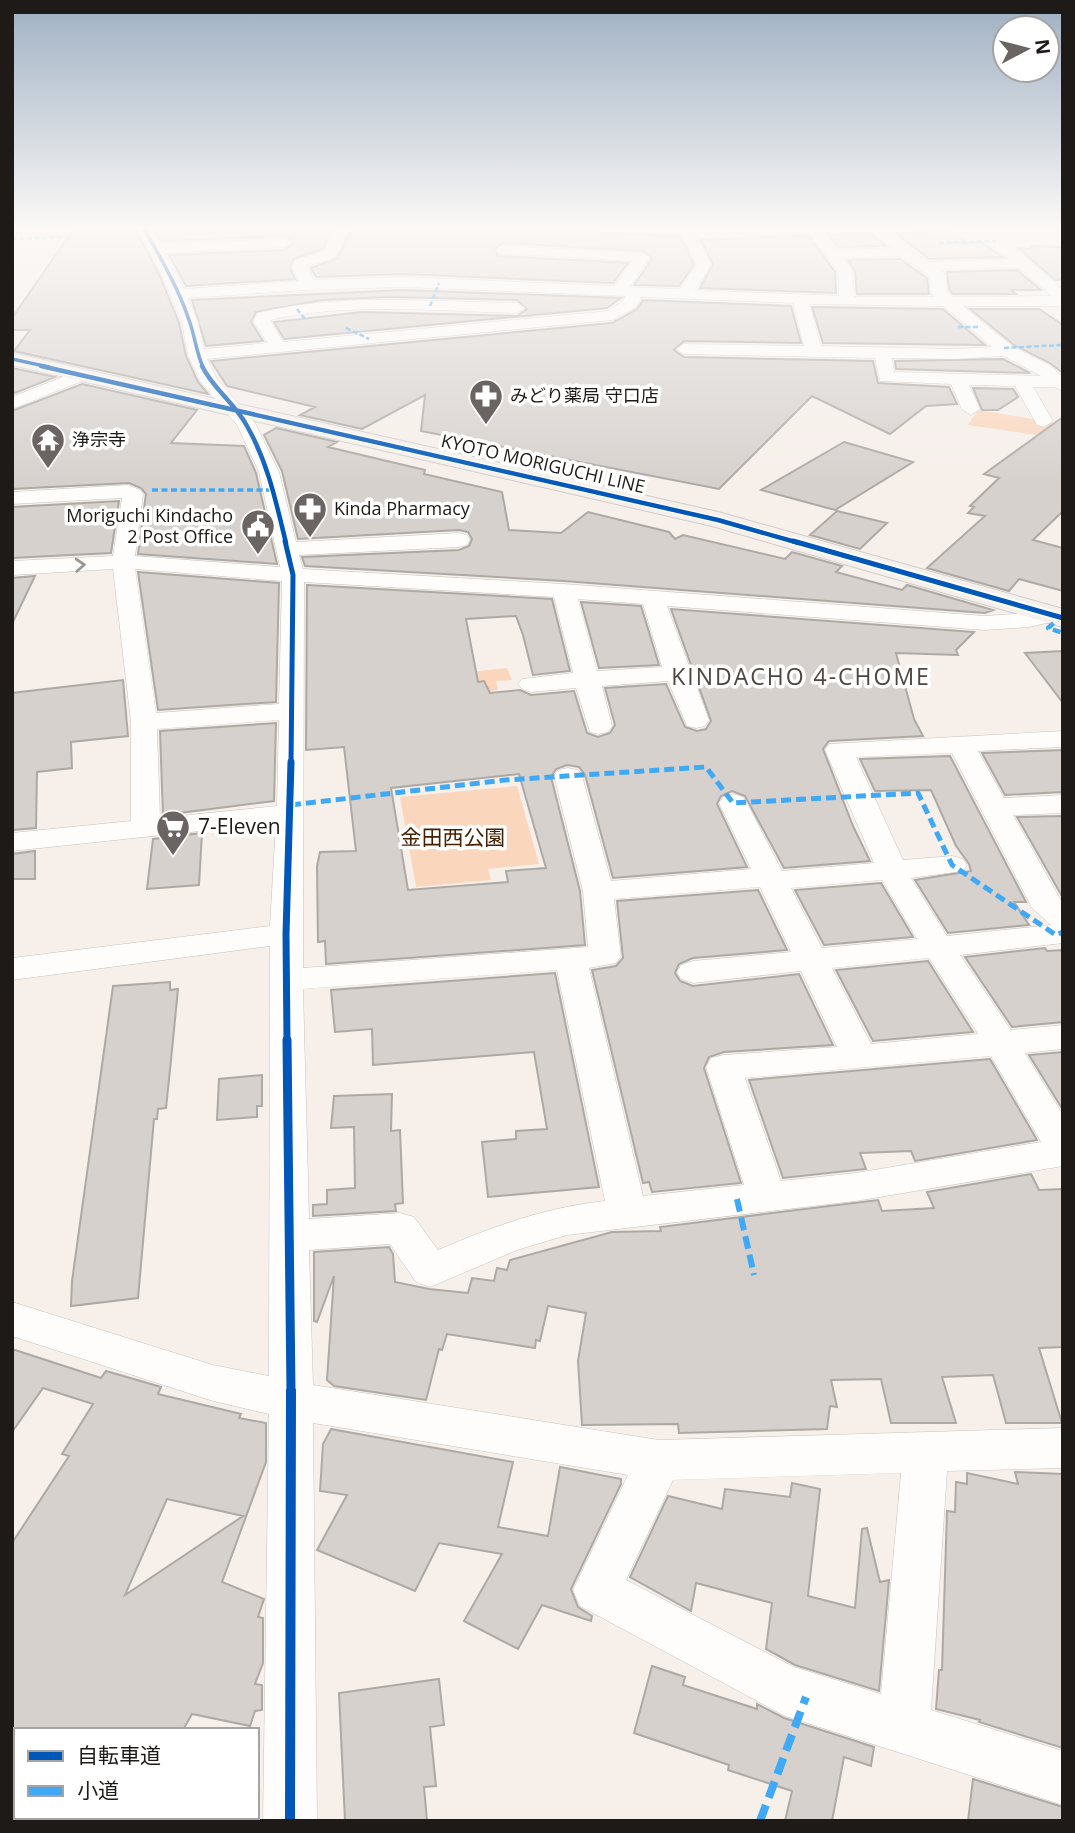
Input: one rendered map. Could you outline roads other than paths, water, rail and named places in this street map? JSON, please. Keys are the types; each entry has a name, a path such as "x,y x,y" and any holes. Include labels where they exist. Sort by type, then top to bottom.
{"main road":[{"name":"KYOTO MORIGUCHI LINE","path":"12,359 718,520 1057,616"}],"street":[{"path":"186,313 197,355 209,381 238,411 269,472 290,562 291,813 285,934 291,1400 290,1821"},
{"path":"278,346 261,321 264,316 282,313"},
{"path":"408,313 409,325 424,333"},
{"path":"564,313 584,318"},
{"path":"197,355 620,313"},
{"path":"803,313 814,351"},
{"path":"874,313 883,327 891,353 887,377 1060,384"},
{"path":"961,313 1007,351 1043,369 1060,384"},
{"path":"684,349 956,354 1007,351"},
{"path":"12,404 81,375"},
{"path":"958,379 971,409"},
{"path":"1021,381 1044,421"},
{"path":"12,498 128,491 134,494 123,562 144,722 146,827"},
{"path":"12,568 123,562 218,567 290,562 459,540"},
{"path":"290,562 653,599 985,623 1057,616"},
{"path":"564,591 599,726"},
{"path":"653,599 677,673 696,720"},
{"path":"531,684 677,673"},
{"path":"144,722 291,710"},
{"path":"1063,740 839,750 902,891 1002,1044 1063,1147"},
{"path":"693,972 939,948 1060,927 961,744"},
{"path":"286,979 605,956 598,891 568,776"},
{"path":"733,803 860,1057"},
{"path":"994,807 1063,804"},
{"path":"12,842 291,813"},
{"path":"598,891 953,865"},
{"path":"12,969 285,934"},
{"path":"571,958 627,1213"},
{"path":"767,1196 724,1067 1063,1037"},
{"path":"288,1236 400,1228 430,1271 505,1237 568,1220 856,1187 1063,1152"},
{"path":"12,1318 214,1383 291,1400 659,1460 1063,1448"},
{"path":"904,1727 926,1452"},
{"path":"659,1460 597,1590 785,1690 1063,1778"}],"place":[{"name":"みどり薬局 守口店","path":"486,426"},
{"name":"浄宗寺","path":"48,470"},
{"name":"Kinda Pharmacy","path":"310,539"},
{"name":"Moriguchi Kindacho 2 Post Office","path":"258,556"},
{"name":"7-Eleven","path":"173,857"}],"district":[{"name":"KINDACHO 4-CHOME","path":"801,677"}],"park label":[{"name":"金田西公園","path":"453,838"}]}
